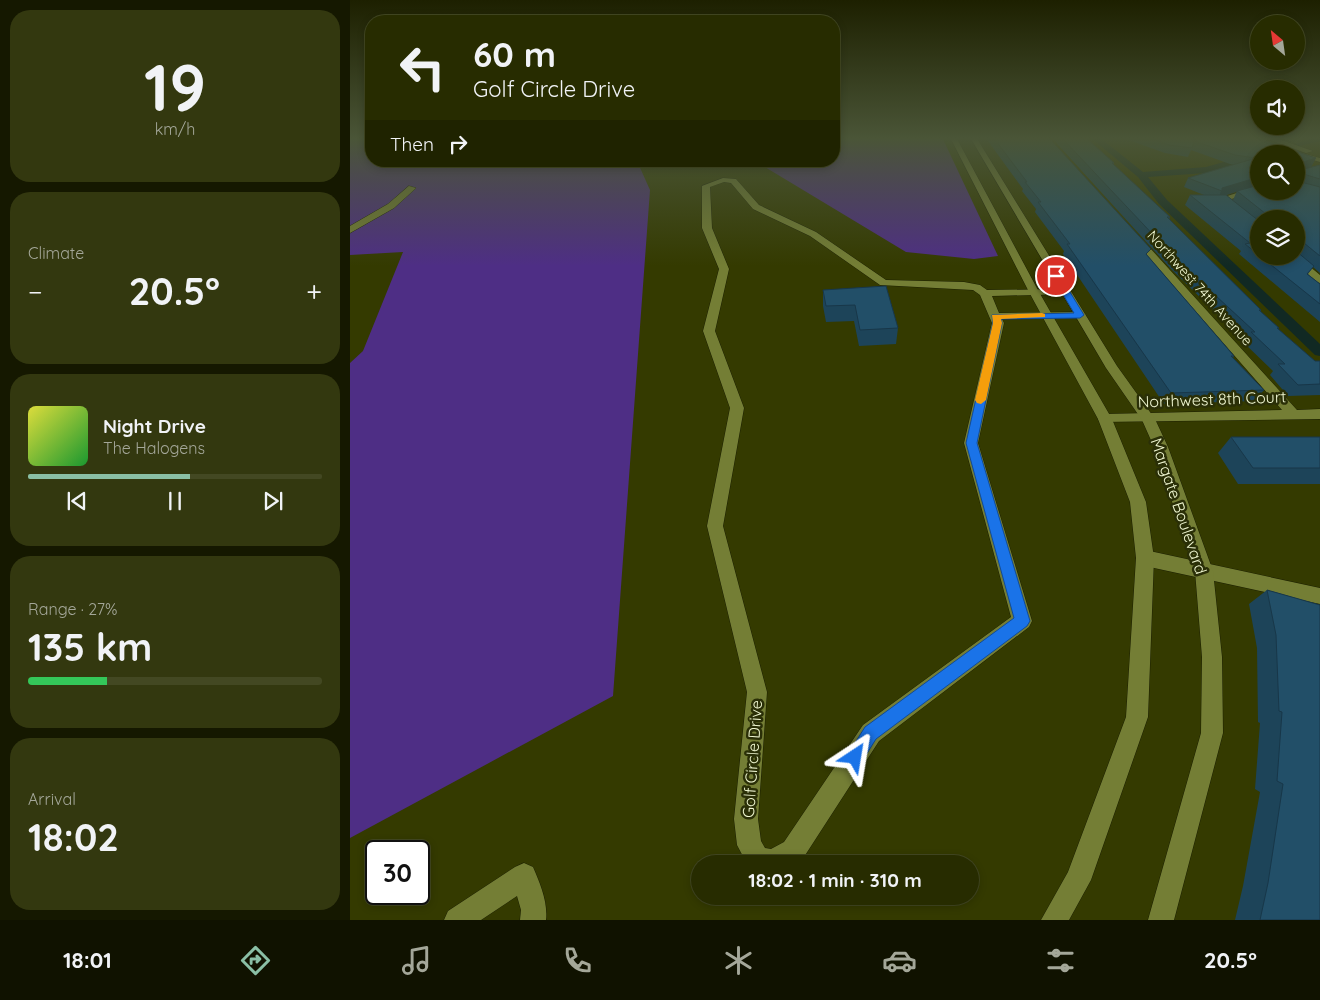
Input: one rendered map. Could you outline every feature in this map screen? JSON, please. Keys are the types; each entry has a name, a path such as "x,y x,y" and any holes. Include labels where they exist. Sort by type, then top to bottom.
{"street":[{"name":"Golf Circle Drive","path":"985,292 998,323 971,443 1022,621 871,733 793,851 773,862 758,859 749,845 746,819 757,692 714,526 737,408 709,331 724,269 707,228 706,186 723,180 733,180 756,207 812,234 884,283 964,285 976,287 985,292 1066,292"},
{"path":"975,180 1046,316 1105,419 1138,502 1145,558 1137,717 1078,880 1054,920"},
{"name":"Margate Boulevard","path":"999,180 1112,368 1148,419 1161,447 1204,571 1212,657 1212,733 1162,920"},
{"path":"350,230 391,206 412,188"},
{"path":"1250,191 1222,199 1250,222"},
{"name":"Northwest 74th Avenue","path":"1132,233 1294,414"},
{"path":"1301,265 1320,280"},
{"path":"995,316 1080,315"},
{"name":"Northwest 8th Court","path":"1105,419 1320,414"},
{"path":"1145,558 1320,596"},
{"path":"457,920 524,876 534,910 533,920"}],"shaded area":[{"path":"350,180 645,180 650,190 613,696 350,838 350,363 363,351 403,252 350,255"},
{"path":"786,180 962,180 998,256 974,259 906,252"}],"building":[{"path":"1025,180 1087,180 1151,249 1146,254 1234,356 1231,356 1264,390 1171,393 1067,244 1070,244 1038,202 1041,202 1025,182 1027,182"},
{"path":"1101,180 1130,180 1170,217 1167,217 1279,328 1277,328 1315,361 1320,361 1320,384 1298,385 1278,364 1285,364 1251,332 1255,332 1176,259"},
{"path":"1193,180 1249,180 1222,188 1222,191"},
{"path":"1305,183 1320,187 1320,256 1305,244 1305,210 1261,210 1237,191 1250,187 1250,200 1305,200"},
{"path":"1190,195 1226,195 1250,214 1250,243"},
{"path":"1305,258 1314,266 1307,274 1320,284 1320,304 1271,265 1305,265"},
{"path":"886,286 898,328 860,330 855,305 826,306 823,290"},
{"path":"1231,437 1320,437 1320,468 1253,468"},
{"path":"1267,590 1320,605 1320,920 1260,920 1268,883 1283,784 1277,781 1282,712 1279,711 1276,635"}],"waterway":[{"path":"1145,180 1163,202 1320,352"}],"slow traffic":[{"path":"981,400 998,323 995,316 1042,316"}],"route":[{"path":"855,757 871,733 1022,621 971,443 998,323 995,316 1080,315 1056,276"}]}
